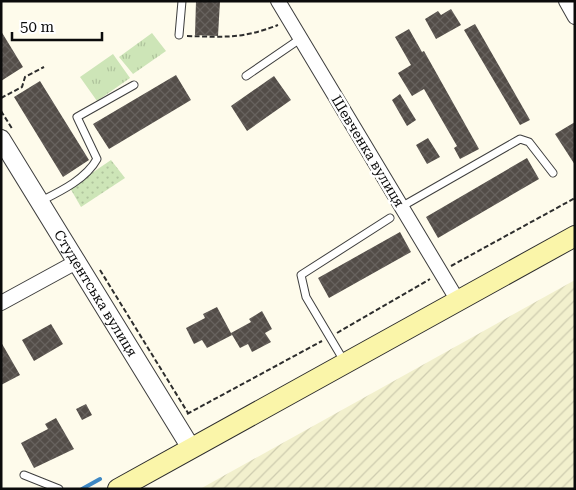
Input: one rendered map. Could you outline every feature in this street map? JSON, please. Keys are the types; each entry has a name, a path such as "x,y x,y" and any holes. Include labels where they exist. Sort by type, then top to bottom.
{"main road":[{"path":"118,489 575,236"}],"street":[{"name":"Шевченка вулиця","path":"278,1 458,301"},
{"path":"566,1 575,17"},
{"name":"Студентська вулиця","path":"1,138 78,260 191,448"},
{"path":"1,302 78,260"}],"lane":[{"path":"180,35 182,1"},
{"path":"246,76 300,39"},
{"path":"40,201 82,177 92,168 97,159 77,117 134,85"},
{"path":"401,207 520,139 529,142 553,173"},
{"path":"345,364 306,297 301,275 390,218"},
{"path":"24,475 59,489"}],"path":[{"path":"180,35 227,38 257,34 290,21"},
{"path":"1,98 22,86 26,77 44,67"},
{"path":"174,421 330,336 440,272 575,198"}],"shaded area":[{"path":"575,280 575,489 200,489"}],"green space":[{"path":"152,33 166,51 133,74 119,57"},
{"path":"113,54 130,78 97,101 80,77"},
{"path":"111,160 125,178 81,207 70,188"}],"building":[{"path":"196,1 220,1 218,36 195,35"},
{"path":"451,9 461,25 436,39 425,19 438,11 441,15"},
{"path":"475,24 530,120 520,125 464,30"},
{"path":"409,29 422,52 424,51 479,149 460,159 454,148 457,146 424,89 412,96 398,73 411,65 395,37"},
{"path":"1,31 23,67 1,81"},
{"path":"176,75 191,100 109,149 93,124"},
{"path":"274,76 291,100 247,131 231,106"},
{"path":"40,81 89,160 63,177 14,97"},
{"path":"400,94 416,120 407,126 392,100"},
{"path":"575,122 575,165 555,134"},
{"path":"428,138 440,157 427,164 416,145"},
{"path":"527,158 539,179 438,238 426,217"},
{"path":"400,232 411,252 329,298 318,278"},
{"path":"217,307 232,335 207,348 202,340 194,344 186,328 205,318 203,314"},
{"path":"262,311 272,329 265,333 271,342 252,352 248,344 240,348 231,333 251,322 249,319"},
{"path":"51,324 63,344 34,361 22,340"},
{"path":"1,342 20,375 1,385"},
{"path":"86,404 92,415 82,420 76,409"},
{"path":"56,418 74,449 34,468 21,443 48,429 45,424"}],"waterway":[{"path":"82,489 100,479"}]}
